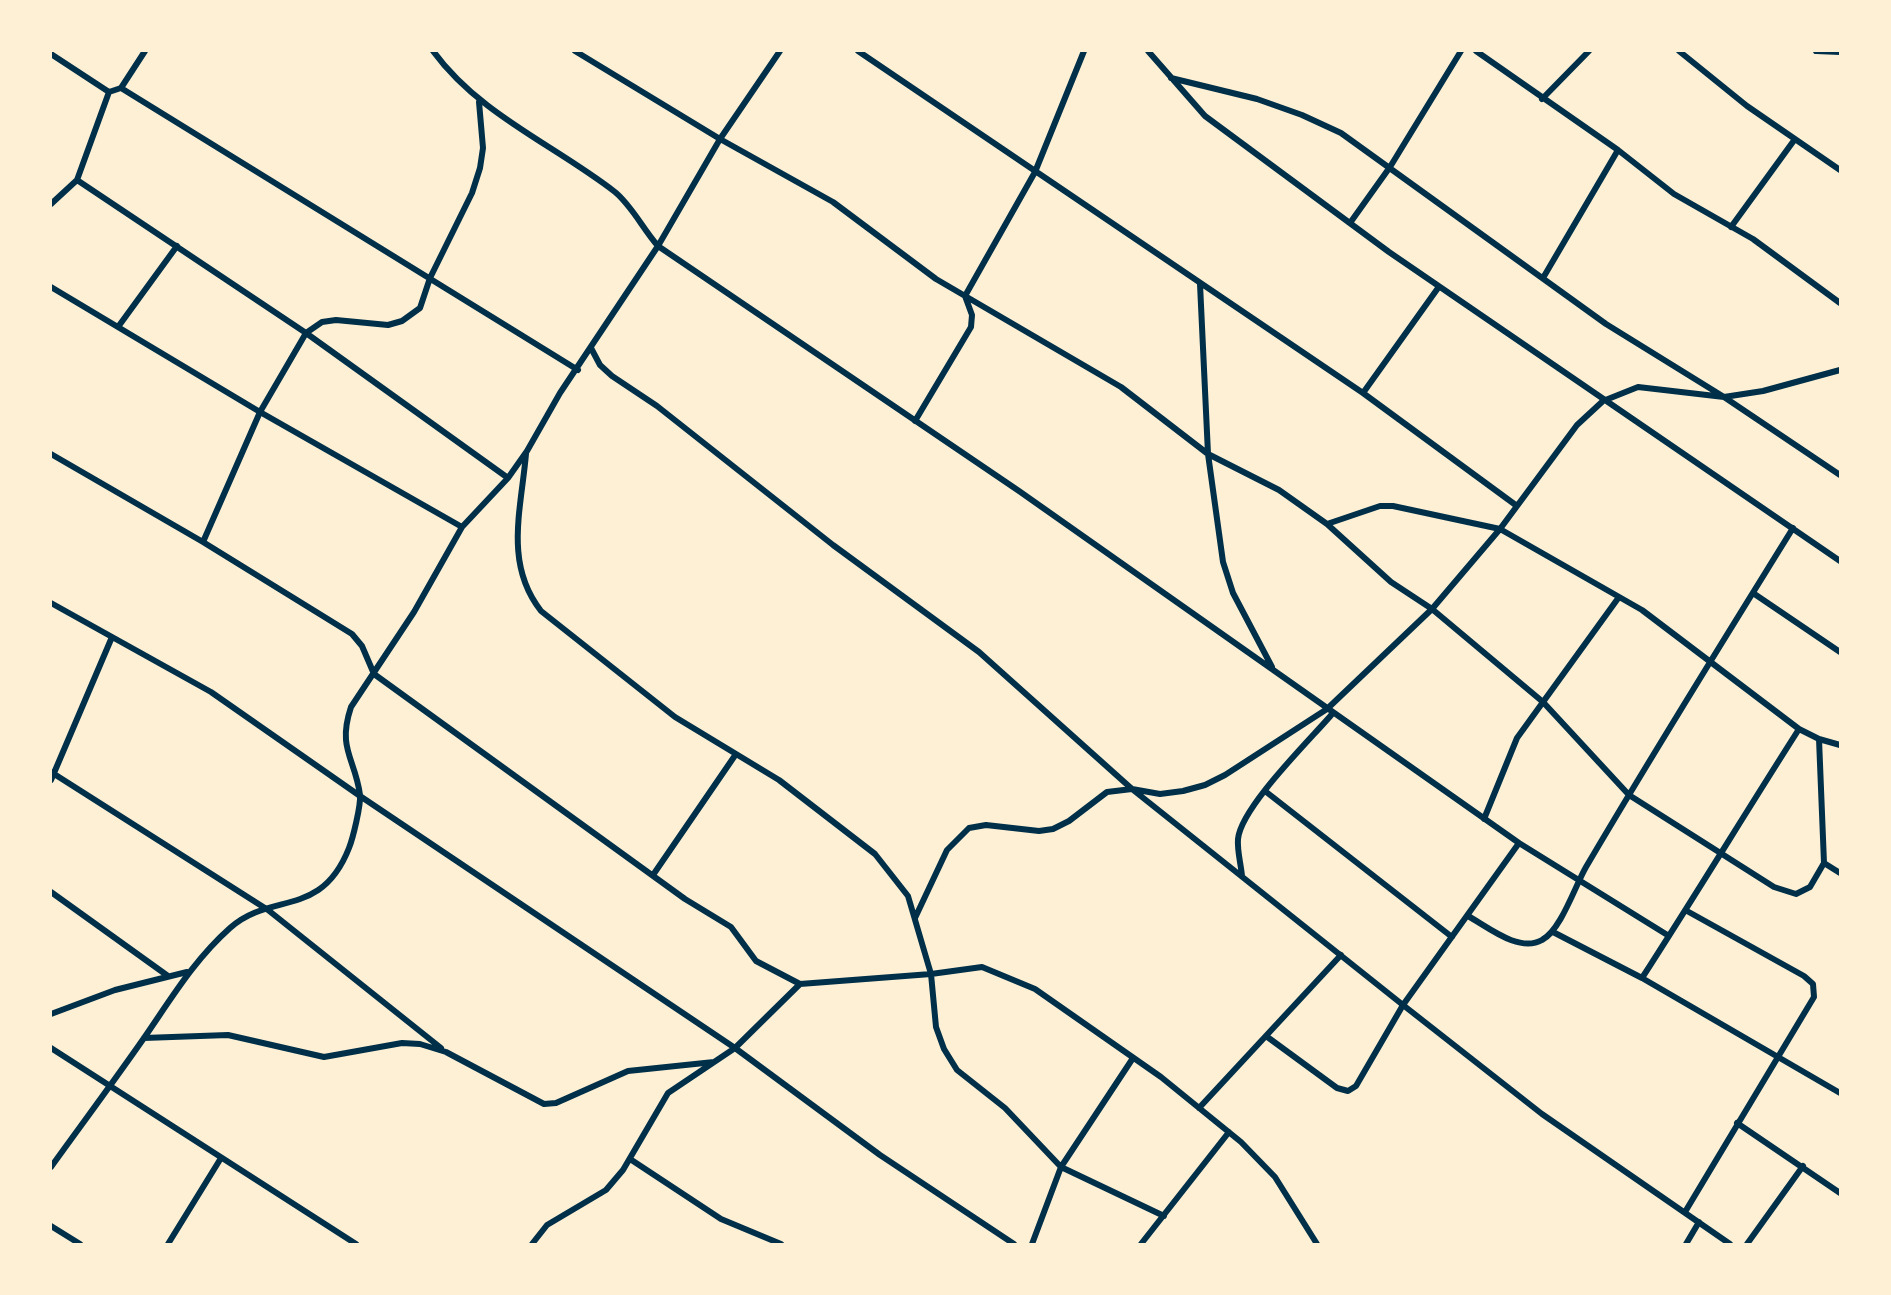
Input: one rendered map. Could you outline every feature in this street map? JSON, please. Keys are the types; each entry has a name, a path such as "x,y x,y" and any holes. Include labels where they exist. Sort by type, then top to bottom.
{"street":[{"path":"109,92 121,88 145,51"},
{"path":"433,51 456,80 479,102 616,193 658,246 915,421 1519,843 1669,936"},
{"path":"575,51 720,139 833,202 920,267 965,296 1121,387 1208,454 1279,490 1327,524 1390,582 1432,609 1543,702 1629,795 1774,887 1796,894 1810,887 1824,863 1819,740"},
{"path":"51,1167 144,1038 188,972 238,921 321,890 335,875 349,848 360,796 345,746 345,725 351,707 414,612 462,527 508,478 527,452 556,401 658,246 720,139 780,51"},
{"path":"858,51 1363,393 1517,506"},
{"path":"915,421 971,327 972,315 965,296 1035,172 1084,51"},
{"path":"1148,51 1205,116 1438,288 1840,561"},
{"path":"1350,223 1390,167 1461,51"},
{"path":"1476,51 1618,150 1674,194 1754,239 1840,303"},
{"path":"1542,99 1589,51"},
{"path":"1679,51 1747,106 1840,170"},
{"path":"1816,51 1840,52"},
{"path":"51,54 109,92"},
{"path":"1172,78 1257,99 1302,115 1341,133 1606,324 1724,397 1840,475"},
{"path":"121,88 578,370"},
{"path":"51,204 77,180 109,92"},
{"path":"203,542 260,412 306,333 322,322 336,320 388,325 402,321 420,308 427,295 430,278 472,194 480,168 483,148 479,102"},
{"path":"1731,227 1795,139"},
{"path":"1543,278 1618,150"},
{"path":"77,180 306,333 508,478"},
{"path":"118,327 177,246"},
{"path":"1200,284 1208,454 1223,562 1233,592 1274,670"},
{"path":"51,287 260,412 462,527"},
{"path":"1363,393 1438,288"},
{"path":"591,348 600,365 612,376 657,406 833,545 979,652 1132,789 1403,1005 1542,1114 1730,1244"},
{"path":"1242,876 1238,839 1242,823 1265,791 1330,711 1432,609 1500,529 1577,425 1603,401 1638,387 1724,397 1763,392 1840,370"},
{"path":"527,452 516,553 520,575 529,595 541,611 675,717 779,780 875,854 908,896 931,974 936,1027 944,1049 957,1070 1005,1108 1061,1167 1164,1216"},
{"path":"51,454 203,542 352,634 362,646 374,674 653,875 731,927 756,961 800,984 931,974 982,967 1035,989 1133,1058 1229,1132 1275,1177 1317,1244"},
{"path":"1327,524 1380,506 1393,506 1500,529 1642,610 1799,729 1819,740 1840,745"},
{"path":"1468,916 1518,943 1530,944 1541,941 1552,932 1579,880 1629,795 1793,528"},
{"path":"1752,593 1840,652"},
{"path":"1484,819 1517,738 1619,597"},
{"path":"51,603 211,692 360,796 735,1048 880,1155 1014,1244"},
{"path":"112,637 52,776 268,910 446,1052 544,1104 556,1103 628,1071 714,1062"},
{"path":"915,918 947,850 969,828 986,825 1039,831 1053,829 1069,821 1107,792 1132,789 1160,794 1184,792 1225,775 1330,711"},
{"path":"1642,978 1687,911 1719,854 1799,729"},
{"path":"653,875 736,754"},
{"path":"1265,791 1452,937"},
{"path":"1266,1036 1337,1088 1348,1091 1356,1086 1403,1005 1519,843"},
{"path":"1824,863 1840,873"},
{"path":"51,892 168,976"},
{"path":"1684,1212 1776,1056 1814,997 1813,984 1804,976 1687,911"},
{"path":"1552,932 1642,978 1840,1093"},
{"path":"1199,1107 1341,955"},
{"path":"51,1014 115,990 188,972"},
{"path":"532,1244 547,1225 606,1190 630,1159 668,1093 735,1048 800,984"},
{"path":"144,1038 228,1035 324,1057 402,1043 420,1044 446,1052"},
{"path":"51,1048 356,1244"},
{"path":"1032,1244 1061,1167 1133,1058"},
{"path":"1737,1123 1840,1193"},
{"path":"1141,1244 1229,1132"},
{"path":"168,1244 221,1158"},
{"path":"630,1159 721,1219 781,1244"},
{"path":"1747,1244 1803,1167"},
{"path":"1686,1244 1699,1222"},
{"path":"51,1226 80,1244"}]}
